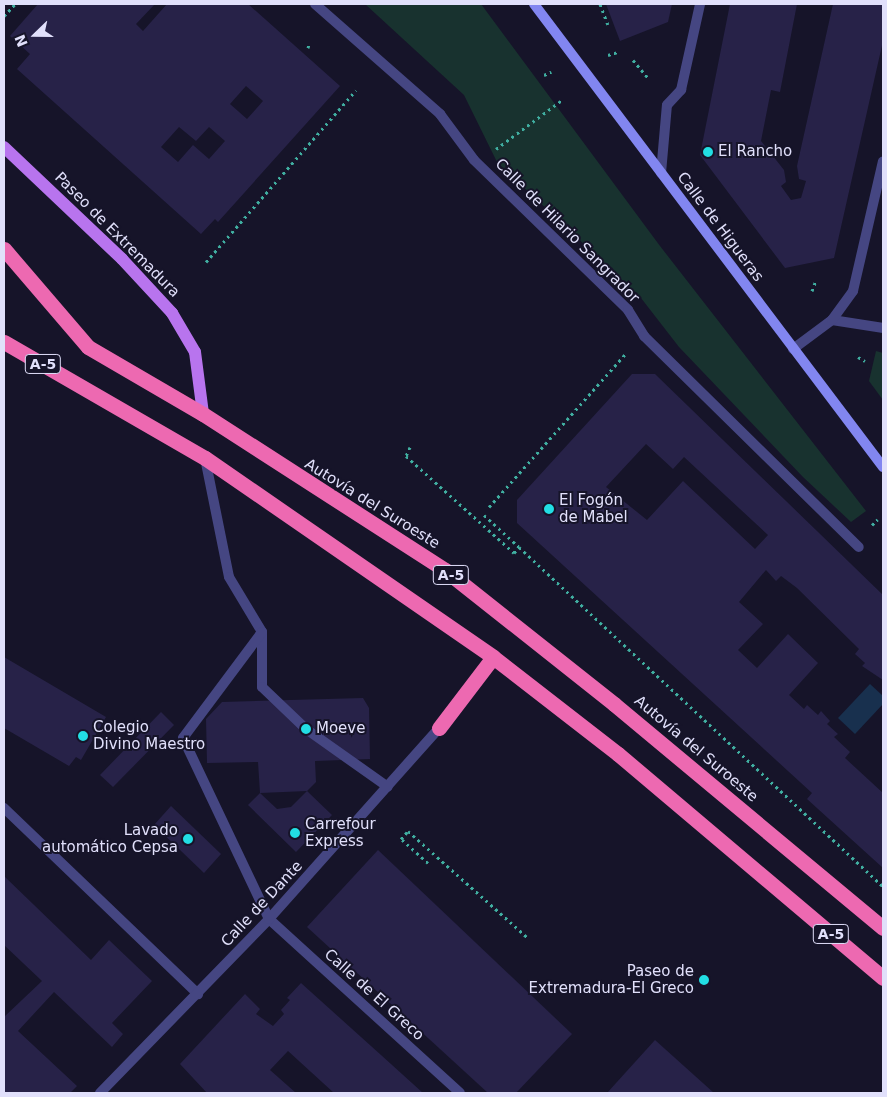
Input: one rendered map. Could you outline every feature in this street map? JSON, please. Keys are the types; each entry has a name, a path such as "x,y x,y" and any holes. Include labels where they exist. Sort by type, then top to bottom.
{"highway":[{"name":"Autovía del Suroeste","path":"4,249 88,346 203,414 445,570 614,704 883,928"},
{"name":"A-5","path":"4,342 205,458 493,657 618,754 883,978"},
{"path":"439,728 493,657"}],"main road":[{"name":"Calle de Higueras","path":"534,4 883,467"},
{"name":"Paseo de Extremadura","path":"4,147 122,259 172,313 195,352 203,414"}],"street":[{"name":"Calle de Hilario Sangrador","path":"315,4 440,114 474,160 628,310 644,336 859,547"},
{"path":"661,172 667,105 681,90 700,4"},
{"path":"793,349 832,320 853,291 883,161"},
{"path":"832,320 883,328"},
{"path":"205,458 229,577 262,632 262,687 306,729 388,787"},
{"path":"262,632 183,738 269,919"},
{"name":"Calle de Dante","path":"100,1093 269,919 439,728"},
{"path":"4,808 198,994"},
{"name":"Calle de El Greco","path":"269,919 460,1093"}],"path":[{"path":"4,16 15,4"},
{"path":"600,4 608,26"},
{"path":"608,55 618,52"},
{"path":"633,60 649,79"},
{"path":"544,75 551,72"},
{"path":"206,262 356,90"},
{"path":"492,152 562,100"},
{"path":"812,291 816,280"},
{"path":"489,507 631,347"},
{"path":"858,356 865,361"},
{"path":"410,447 406,456 514,553 519,547"},
{"path":"484,514 883,886"},
{"path":"871,524 878,519"},
{"path":"428,863 401,839 408,830 527,937"}],"green space":[{"path":"365,4 481,4 660,246 866,511 851,522 803,477 679,347 641,298 497,162 464,95"},
{"path":"876,351 883,353 883,400 869,381"}],"water":[{"path":"870,684 883,696 883,704 855,734 838,718"}],"building":[{"path":"38,4 155,4 136,24 143,31 167,4 248,4 340,86 218,222 215,219 201,234 17,69 30,54 10,36","holes":["246,86 263,101 247,119 230,104","179,127 196,141 209,127 225,141 209,159 193,145 178,162 161,147"]},
{"path":"606,4 672,4 668,22 620,41"},
{"path":"730,4 797,4 780,92 771,90 761,141 784,170 786,182 781,186 791,200 801,198 806,181 799,179 797,166 833,4 883,4 883,41 834,258 785,268 700,155"},
{"path":"632,374 655,374 883,595 883,680 862,666 865,663 855,654 859,649 797,588 781,576 776,581 766,570 739,602 763,624 738,650 757,668 788,634 818,663 789,695 804,709 807,705 818,715 821,711 830,721 827,724 838,734 834,737 850,752 845,758 883,793 883,868 807,799 812,793 517,523 517,500","holes":["646,444 673,469 684,457 768,535 755,549 683,481 647,520 606,487"]},
{"path":"4,657 106,717 81,760 76,757 69,766 4,728"},
{"path":"363,698 369,708 370,759 315,761 316,782 307,791 260,793 258,762 207,763 206,719 222,702"},
{"path":"161,712 174,725 113,787 100,775"},
{"name":"Carrefour Express","path":"307,791 332,815 296,852 248,805 260,793 277,809 291,807"},
{"name":"Lavado automático Cepsa","path":"171,806 221,854 204,873 154,825"},
{"path":"378,850 572,1034 516,1093 488,1093 307,927"},
{"path":"4,876 91,960 109,940 152,981 112,1023 123,1034 112,1047 54,992 18,1031 77,1086 70,1093 4,1093 4,1017 42,981 4,945"},
{"path":"301,983 423,1093 334,1093 288,1051 270,1070 296,1093 207,1093 180,1064 245,994 260,1009 256,1014 273,1026 284,1014 281,1010 290,1000 287,998"},
{"path":"655,1040 714,1093 607,1093"}],"place":[{"name":"El Rancho","path":"708,152"},
{"name":"El Fogón de Mabel","path":"549,509"},
{"name":"Moeve","path":"306,729"},
{"name":"Colegio Divino Maestro","path":"83,736"},
{"name":"Carrefour Express","path":"295,833"},
{"name":"Lavado automático Cepsa","path":"188,839"},
{"name":"Paseo de Extremadura-El Greco","path":"704,980"}]}
